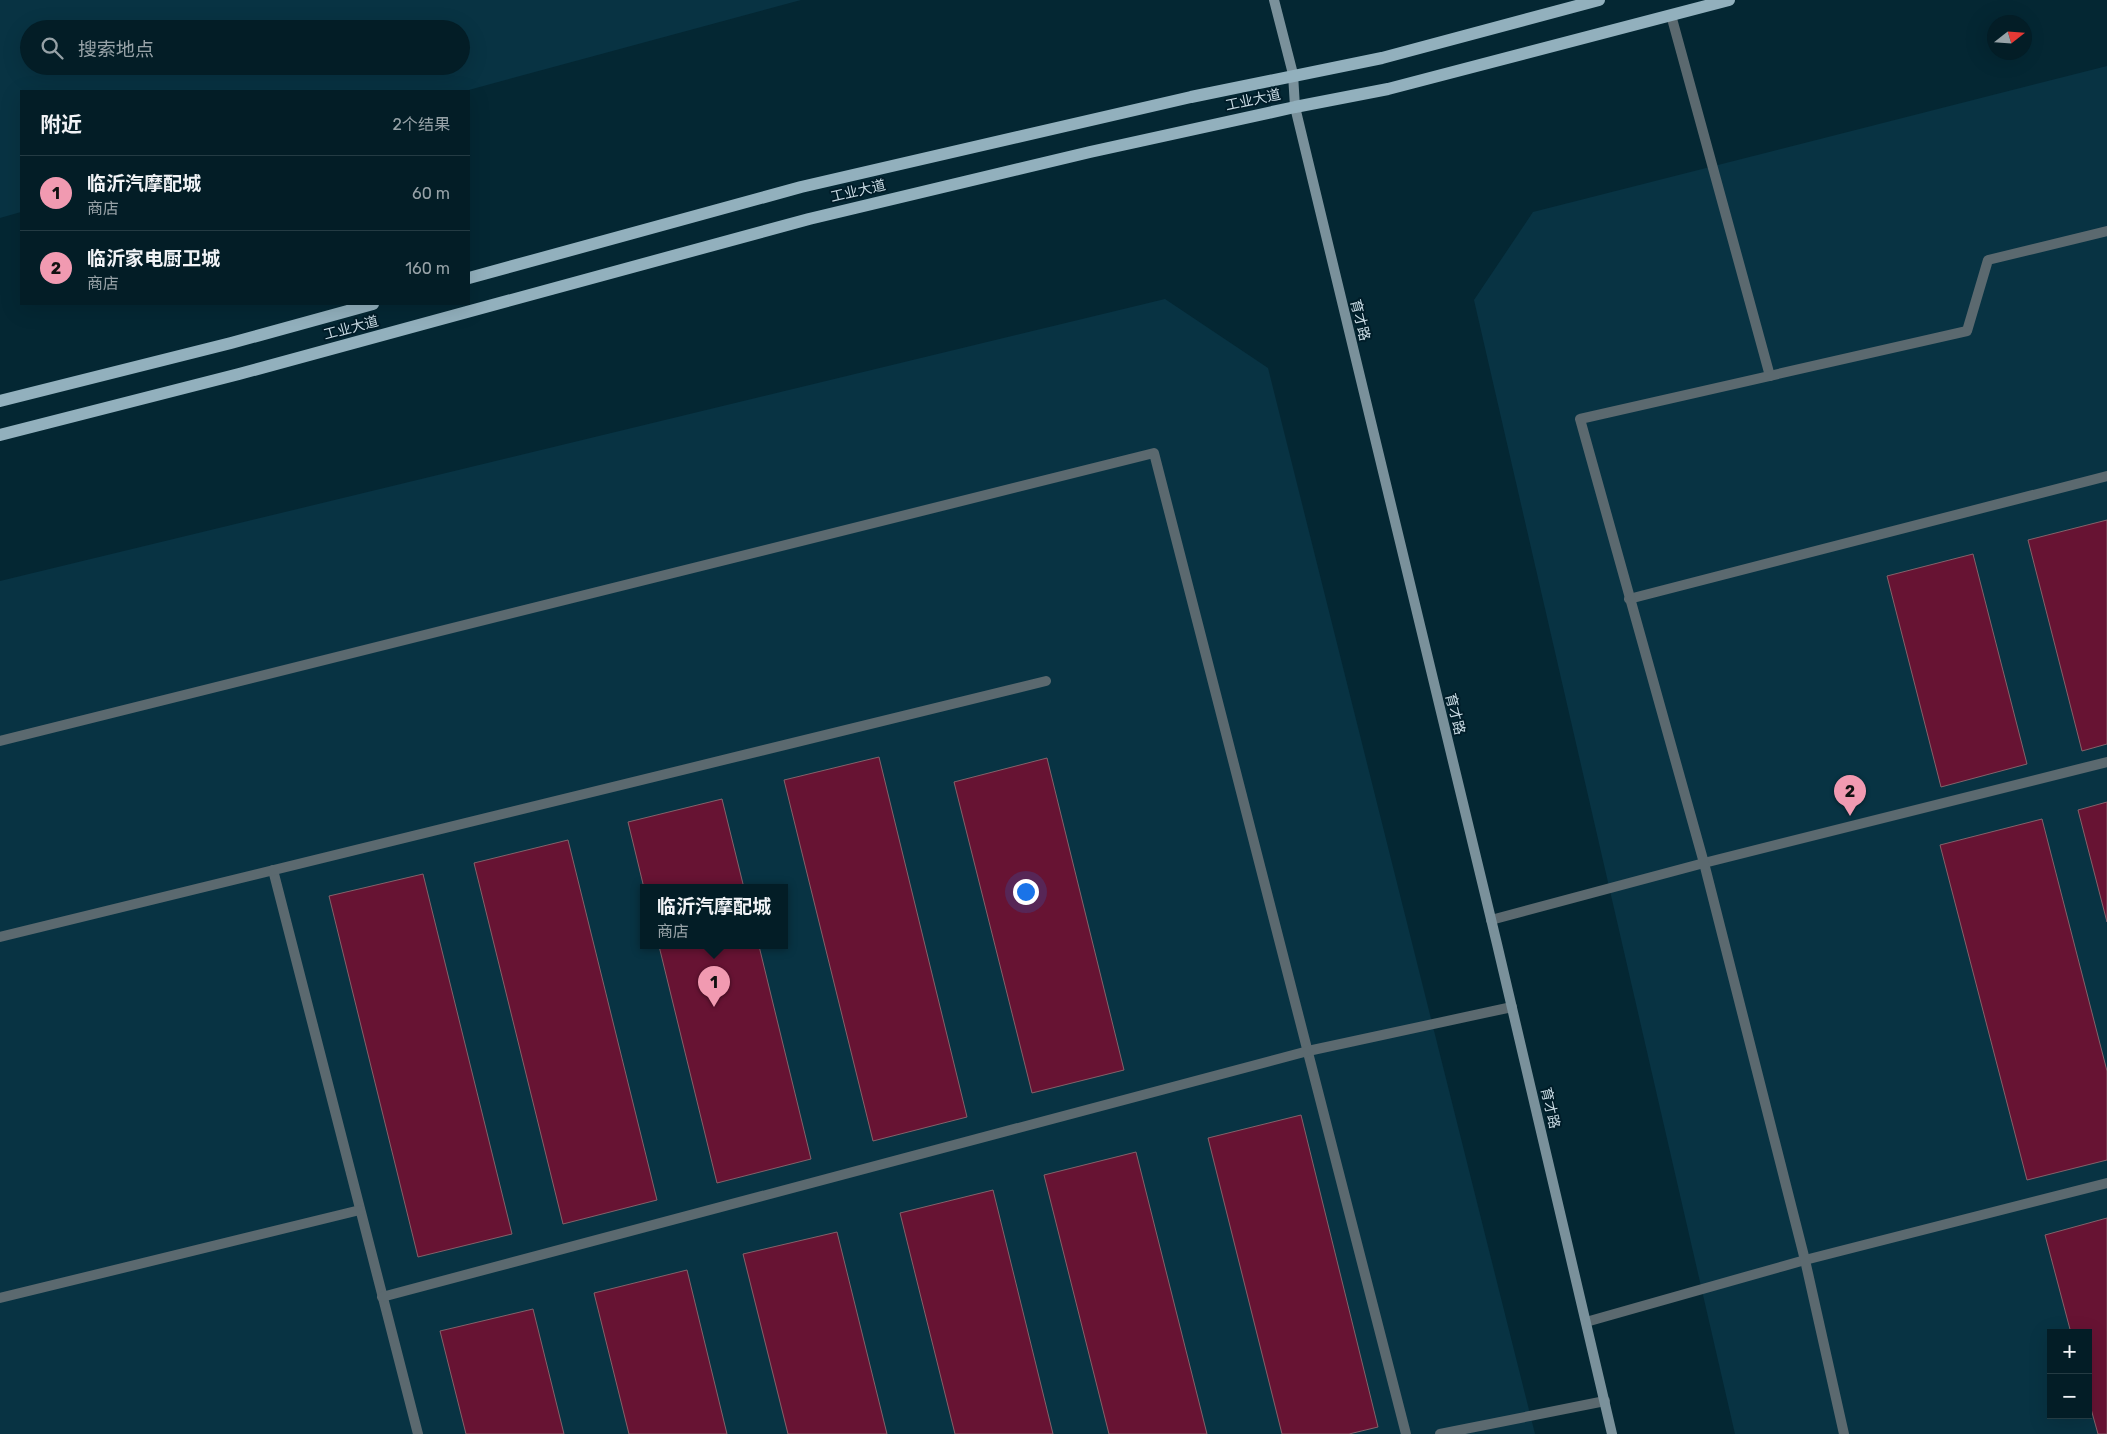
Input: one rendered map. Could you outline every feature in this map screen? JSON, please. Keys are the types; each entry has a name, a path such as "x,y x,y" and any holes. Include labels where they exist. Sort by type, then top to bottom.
{"main road":[{"name":"工业大道","path":"470,278 801,187 1293,74 1382,58 1599,0"},
{"name":"工业大道","path":"0,434 239,374 809,218 1090,152 1294,107 1388,89 1729,0"},
{"name":"工业大道","path":"0,401 369,305"}],"street":[{"name":"育才路","path":"1274,0 1293,74 1294,107 1512,1007 1612,1434"}],"lane":[{"path":"1671,15 1770,376"},
{"path":"1844,1434 1805,1260 1704,863 1580,419 1967,330 1988,260 2107,231"},
{"path":"0,740 1154,453 1406,1434"},
{"path":"1629,599 2107,476"},
{"path":"0,937 1046,681"},
{"path":"1491,920 1704,863 2107,762"},
{"path":"273,870 418,1434"},
{"path":"382,1297 1308,1051 1512,1007"},
{"path":"1586,1322 1805,1260 2107,1183"},
{"path":"0,1298 360,1210"},
{"path":"1440,1434 1605,1401"}],"shaded area":[{"path":"0,0 801,0 469,90 20,90 20,212 0,218"},
{"path":"2107,66 2107,1434 1735,1434 1474,300 1533,212"},
{"path":"1165,299 1268,368 1535,1434 0,1434 0,581"}],"building":[{"path":"2107,520 2107,744 2082,751 2028,540"},
{"path":"1973,554 2027,764 1941,787 1887,576"},
{"path":"879,757 967,1117 873,1141 784,780"},
{"path":"1047,758 1124,1070 1032,1093 954,782"},
{"path":"722,799 743,884 643,884 628,822"},
{"path":"2107,802 2107,922 2078,810"},
{"path":"2042,819 2107,1071 2107,1160 2027,1180 1940,845"},
{"path":"568,840 657,1200 563,1224 474,863"},
{"path":"423,874 512,1234 418,1257 329,896"},
{"path":"660,949 760,949 811,1159 717,1183"},
{"path":"1301,1115 1378,1427 1349,1434 1282,1434 1208,1138"},
{"path":"1136,1152 1207,1434 1109,1434 1044,1175"},
{"path":"993,1190 1053,1434 955,1434 900,1213"},
{"path":"2107,1218 2107,1434 2098,1434 2092,1412 2092,1329 2070,1329 2045,1235"},
{"path":"837,1232 887,1434 788,1434 743,1254"},
{"path":"687,1270 727,1434 629,1434 594,1293"},
{"path":"533,1309 564,1434 466,1434 440,1331"}],"place":[{"name":"临沂家电厨卫城","path":"1850,816"},
{"name":"临沂汽摩配城","path":"714,1007"}]}
